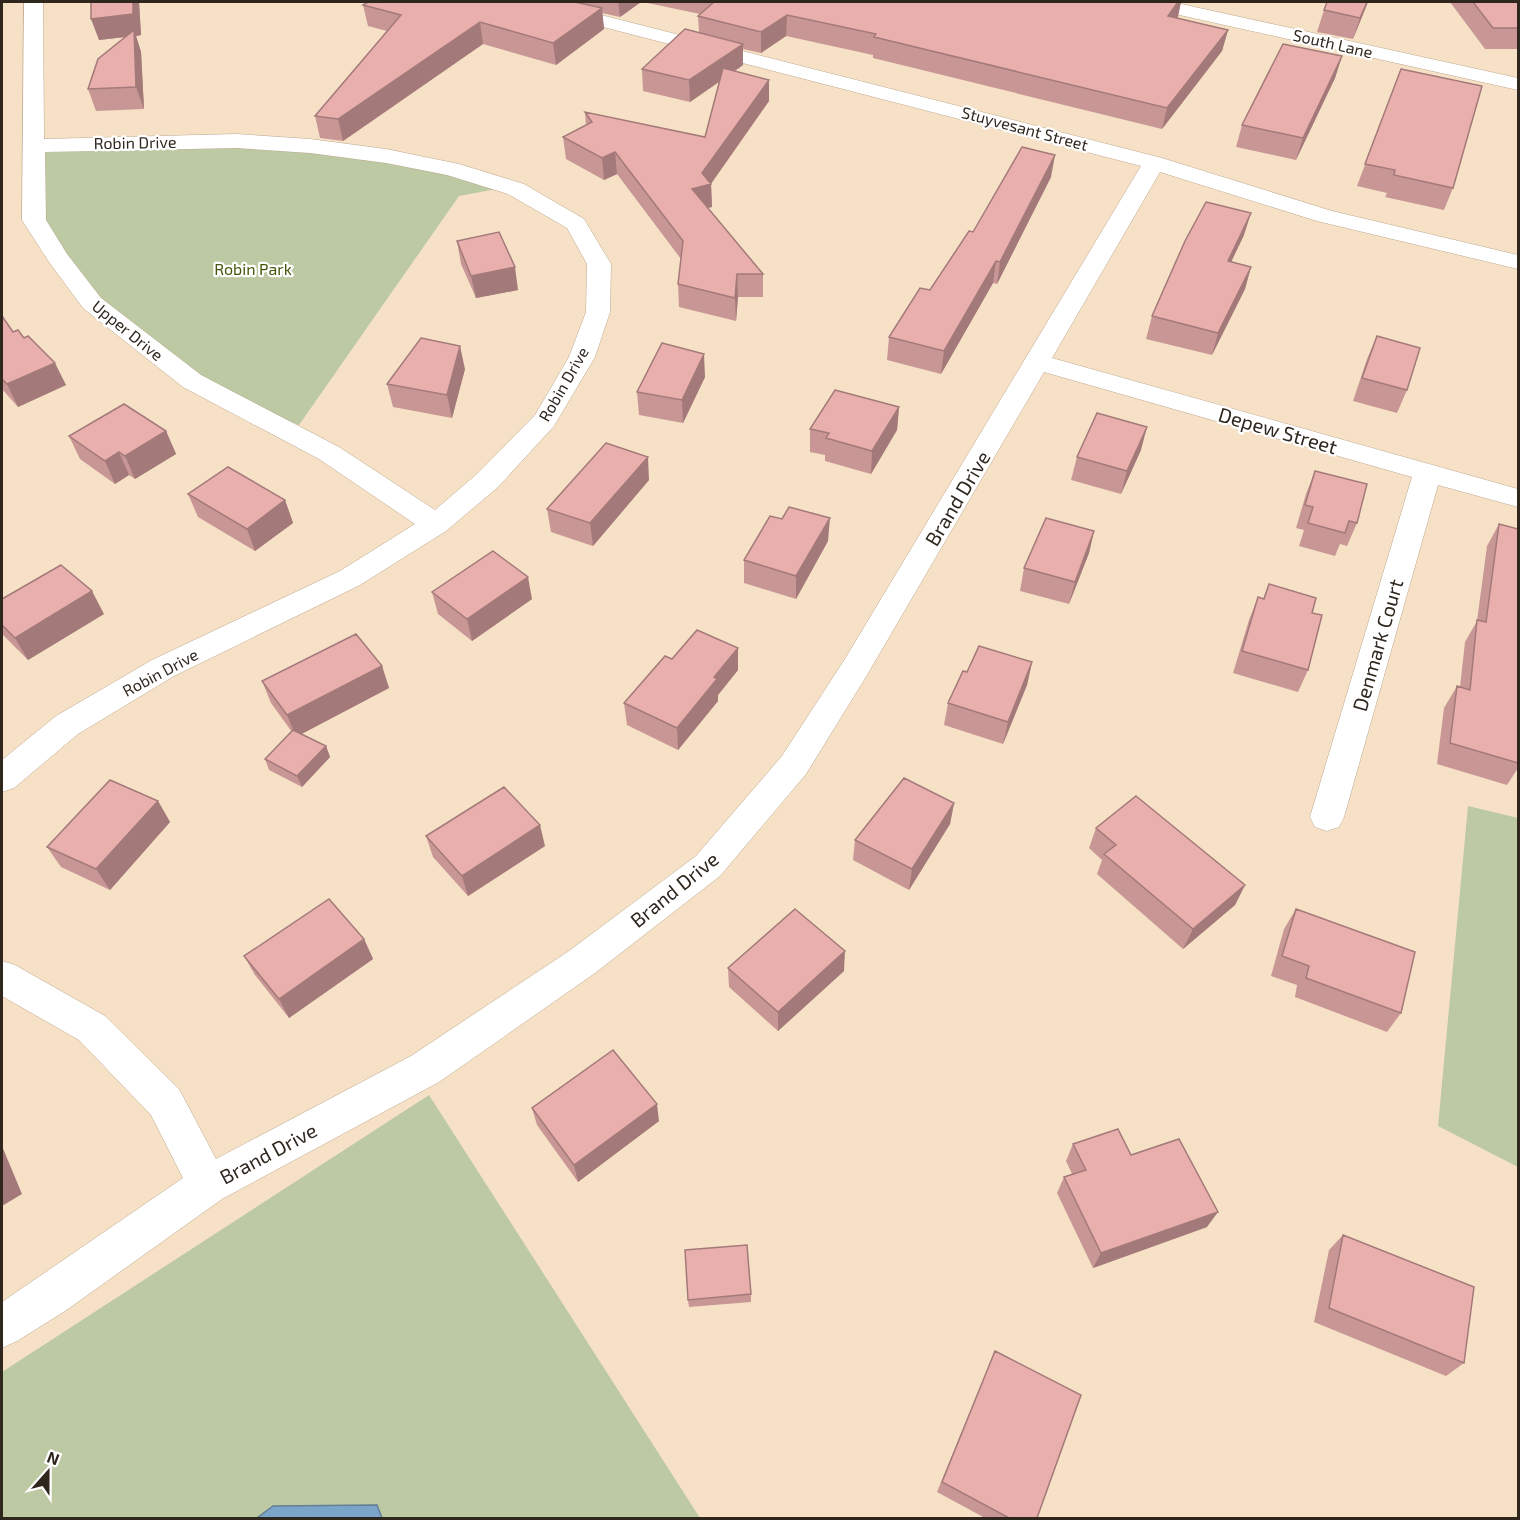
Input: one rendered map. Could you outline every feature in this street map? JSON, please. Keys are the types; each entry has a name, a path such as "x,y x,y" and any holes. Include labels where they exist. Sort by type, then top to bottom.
{"street":[{"name":"Upper Drive","path":"33,2 34,220 57,257 92,303 192,381 330,453 436,524"},
{"name":"Stuyvesant Street","path":"529,2 1154,163 1325,216 1518,262"},
{"name":"South Lane","path":"1148,2 1247,16 1518,84"},
{"name":"Robin Drive","path":"2,779 67,724 153,674 350,578 436,524 488,480 545,420 582,357 598,312 599,264 576,224 516,189 452,169 386,156 310,146 236,141 33,146"},
{"name":"Brand Drive","path":"2,1326 50,1296 208,1185 425,1069 582,962 708,866 794,765 856,668 1154,163"},
{"name":"Depew Street","path":"1038,362 1518,498"},
{"name":"Denmark Court","path":"1327,817 1428,472"},
{"path":"2,977 92,1028 165,1102 208,1185"}],"green space":[{"name":"Robin Park","path":"146,141 386,156 502,188 459,196 299,425 192,381 92,303 34,220 33,146"},
{"path":"1468,806 1518,818 1518,1167 1438,1126"},
{"path":"429,1095 700,1518 2,1518 2,1372"}],"water":[{"path":"377,1505 382,1518 257,1518 273,1506"}],"building":[{"path":"91,2 133,2 133,14 91,19"},
{"path":"368,2 575,2 602,8 553,43 480,22 338,119 315,116 401,15 363,5"},
{"path":"714,2 1178,2 1168,16 1228,30 1167,108 874,37 876,34 787,15 761,32 698,16"},
{"path":"1327,2 1367,2 1360,18 1324,10"},
{"path":"1473,2 1517,2 1518,28 1493,28"},
{"path":"685,29 743,44 689,80 642,69"},
{"path":"134,30 136,87 88,89 98,59"},
{"path":"1283,44 1342,56 1303,138 1242,125"},
{"path":"723,68 769,80 702,173 711,184 692,189 763,274 737,274 735,298 678,284 683,241 615,152 602,158 563,137 592,122 585,112 705,137"},
{"path":"1401,69 1482,86 1453,188 1394,175 1395,170 1365,164"},
{"path":"1022,147 1055,155 1000,262 996,261 944,351 889,337 920,288 930,290 969,231 973,232"},
{"path":"1206,202 1251,213 1228,261 1251,267 1218,333 1152,316 1185,241"},
{"path":"499,232 515,267 471,276 457,241"},
{"path":"2,316 13,332 18,330 24,338 28,336 55,363 7,384 2,379"},
{"path":"1377,336 1420,348 1407,390 1362,378"},
{"path":"421,338 460,346 447,395 387,384"},
{"path":"662,343 704,354 682,400 637,392"},
{"path":"835,390 899,407 872,451 826,438 829,433 810,429"},
{"path":"124,404 166,431 125,456 119,452 105,461 69,436"},
{"path":"1097,413 1147,427 1127,471 1077,457"},
{"path":"606,443 648,457 590,523 547,509"},
{"path":"228,467 285,500 247,529 188,494"},
{"path":"1315,471 1367,484 1357,523 1349,521 1345,533 1308,523 1313,507 1305,505"},
{"path":"789,507 830,518 796,576 744,560 770,516 782,519"},
{"path":"1046,518 1094,531 1075,582 1024,568"},
{"path":"1499,524 1518,529 1518,763 1450,743 1457,686 1470,690 1477,620 1486,622"},
{"path":"493,551 528,577 467,619 432,592"},
{"path":"61,565 92,591 15,638 2,625 2,599"},
{"path":"1269,584 1316,598 1312,613 1322,615 1308,670 1242,651 1258,597 1264,599"},
{"path":"697,630 738,648 714,677 717,679 677,728 624,703 665,656 672,659"},
{"path":"356,634 382,666 287,715 262,681"},
{"path":"979,646 1032,662 1008,722 948,703 963,671 967,672"},
{"path":"293,730 326,746 297,776 265,759"},
{"path":"904,778 954,803 912,869 855,840"},
{"path":"110,780 158,801 96,869 47,847"},
{"path":"504,787 540,825 462,876 426,836"},
{"path":"1136,796 1245,885 1193,929 1104,854 1116,845 1096,828"},
{"path":"329,899 364,939 279,999 244,956"},
{"path":"795,909 845,951 778,1012 728,968"},
{"path":"1296,909 1415,952 1401,1013 1306,978 1309,966 1282,956"},
{"path":"613,1050 657,1104 574,1165 532,1108"},
{"path":"1118,1129 1131,1155 1179,1139 1218,1212 1101,1253 1064,1177 1086,1170 1073,1144"},
{"path":"1343,1235 1474,1287 1464,1363 1329,1308"},
{"path":"747,1245 751,1294 688,1300 685,1250"},
{"path":"995,1351 1081,1395 1037,1518 1009,1518 942,1482"}]}
